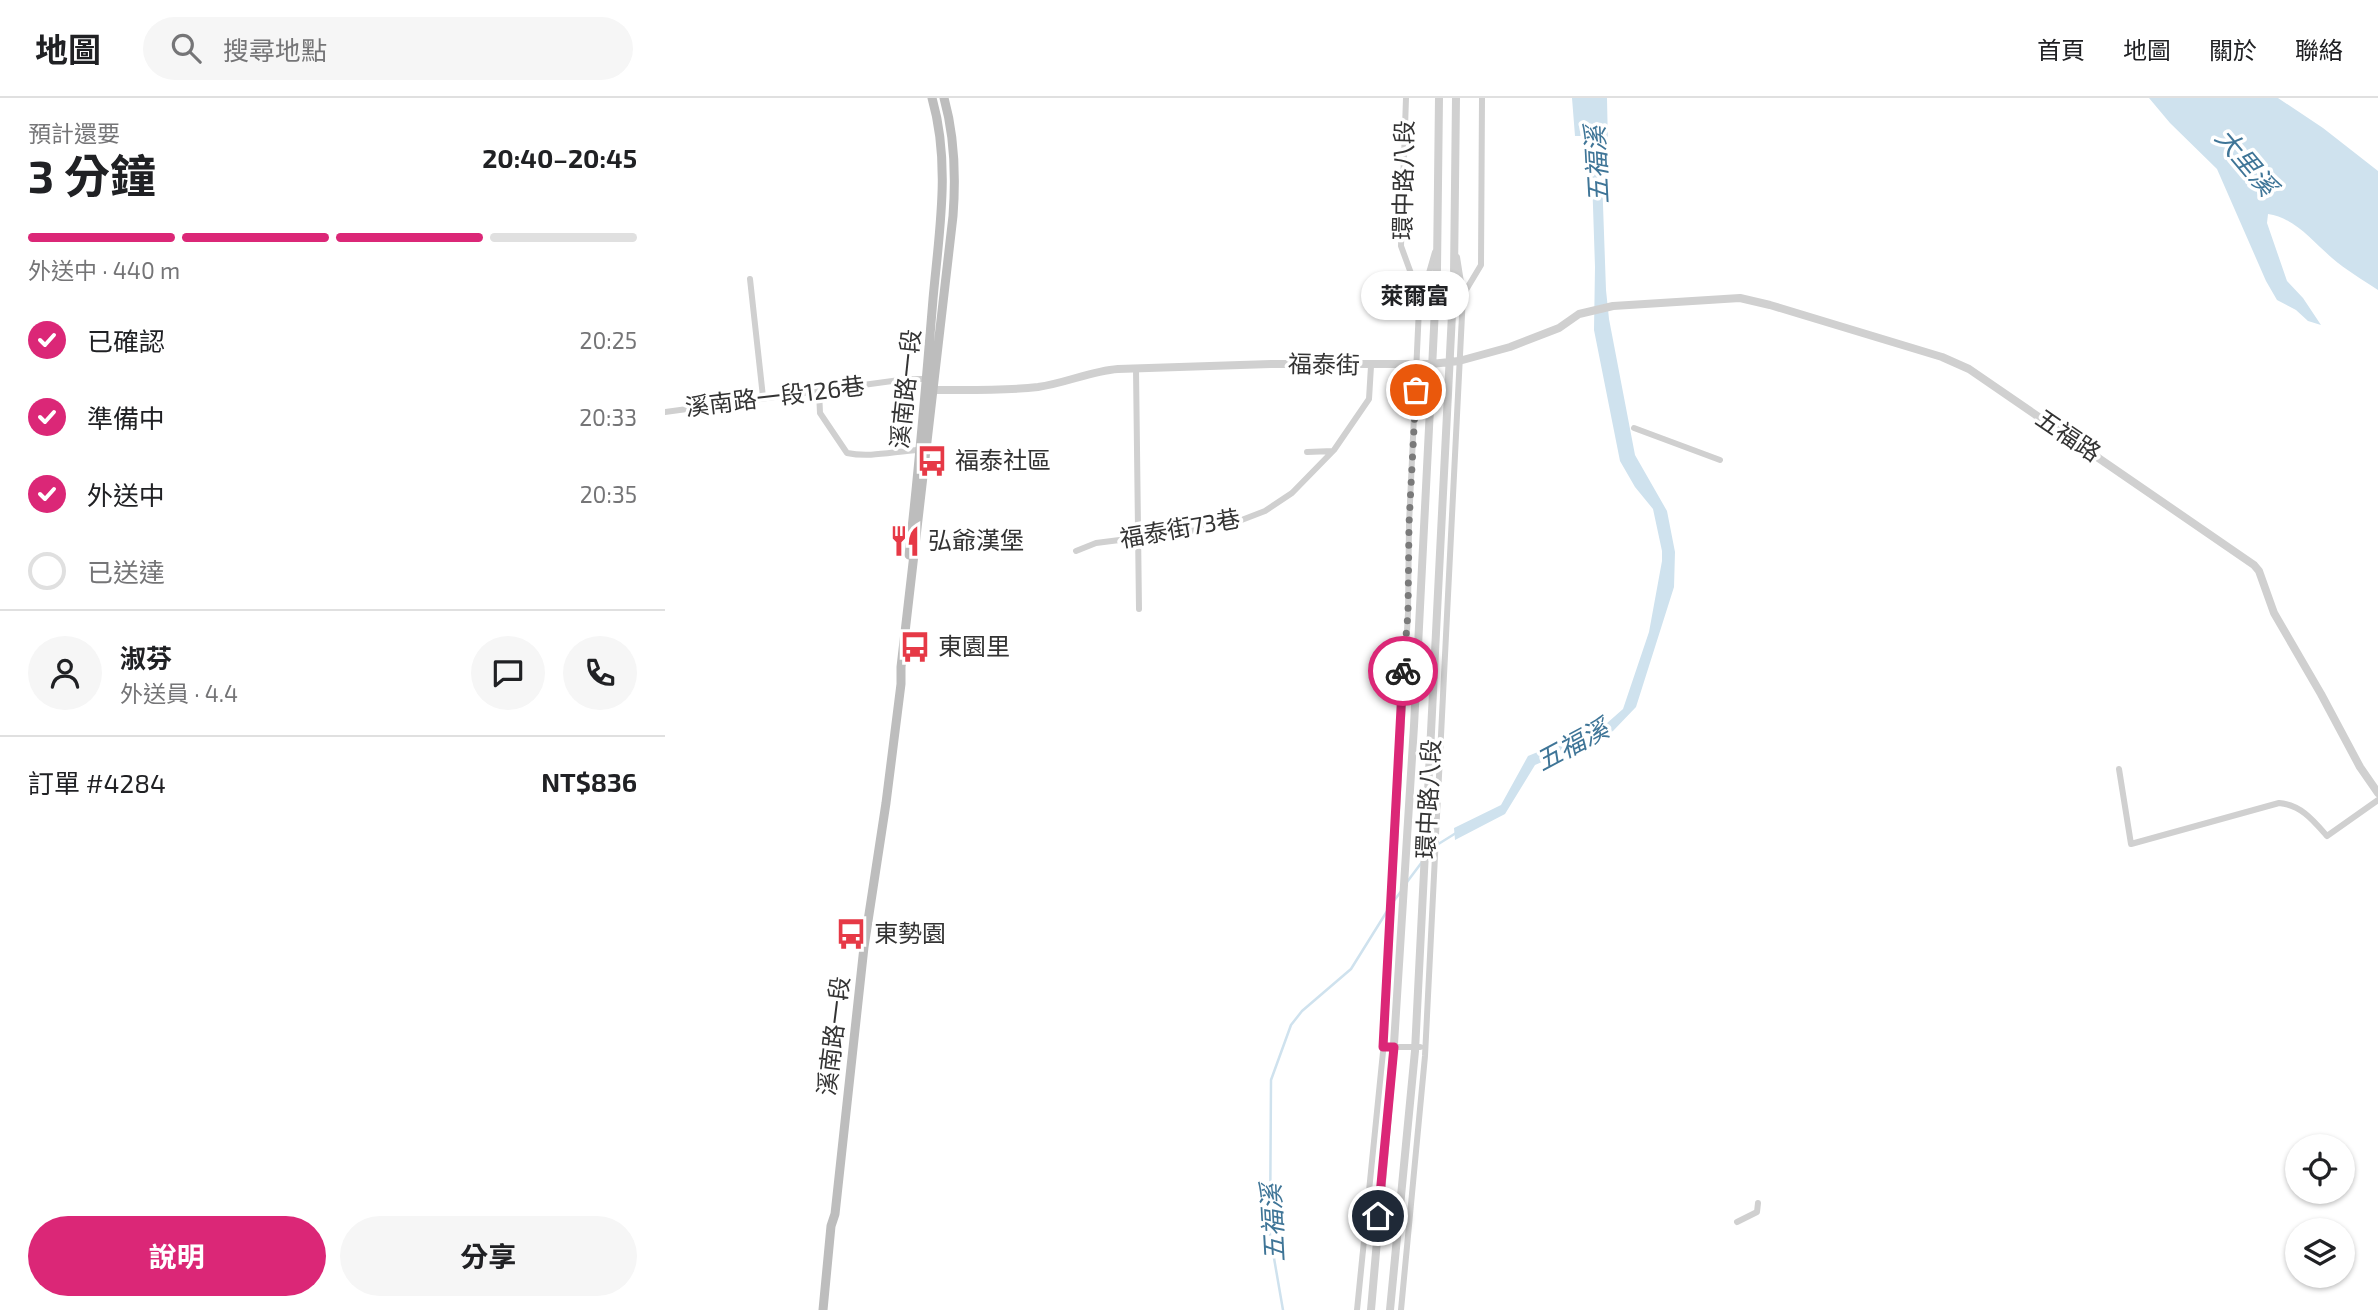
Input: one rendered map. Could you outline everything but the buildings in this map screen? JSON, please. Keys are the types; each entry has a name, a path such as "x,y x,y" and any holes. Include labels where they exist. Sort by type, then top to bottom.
{"main road":[{"name":"溪南路一段","path":"823,1310 864,947 901,684 942,215 940,125 932,98"},
{"name":"溪南路一段","path":"922,446 933,390 955,183 951,125 944,98"}],"street":[{"name":"環中路八段","path":"1406,98 1401,246 1421,300"},
{"name":"環中路八段","path":"1371,1310 1394,1047 1414,726 1437,244 1439,98"},
{"name":"環中路八段","path":"1390,1310 1415,1047 1424,888 1455,245 1456,98"},
{"name":"環中路八段","path":"1463,295 1481,265 1482,98"},
{"name":"環中路八段","path":"1357,1310 1383,1047 1408,613 1409,524 1421,300 1437,244"},
{"name":"環中路八段","path":"1401,1310 1425,1048 1435,883 1463,295 1455,245"},
{"path":"750,279 764,397"},
{"name":"五福路","path":"1585,312 1613,306 1740,299 1770,305 1942,357 1969,369 2158,497 2259,570 2274,613 2360,767 2378,793"},
{"name":"福泰街","path":"933,390 1038,387 1078,379 1098,371 1136,369 1271,364 1371,366 1449,363 1510,347 1559,328 1585,312"},
{"name":"福泰街73巷","path":"1076,551 1096,543 1206,529 1239,521 1265,510 1292,493 1334,450 1369,399 1371,366"},
{"path":"1136,369 1139,609"},
{"name":"溪南路一段126巷","path":"665,412 907,379 928,379"},
{"path":"928,379 933,390"},
{"path":"818,391 820,412 847,453 864,456 922,446"},
{"path":"1634,428 1720,460"},
{"path":"1307,452 1334,450"},
{"path":"2119,769 2131,844 2279,803 2294,804 2327,836 2378,800"},
{"path":"1383,1047 1425,1048"},
{"path":"1737,1222 1757,1212 1758,1203"}],"water":[{"path":"1572,98 1607,98 1608,146 1601,148 1609,319 1635,455 1667,511 1675,552 1674,587 1636,707 1613,731 1535,765 1505,814 1455,840 1454,828 1501,805 1528,756 1606,724 1623,709 1649,632 1662,561 1653,509 1635,487 1620,461 1594,330 1591,146 1584,136 1575,136"},
{"name":"大里溪","path":"2149,98 2278,98 2323,128 2378,171 2378,290 2337,262 2295,225 2268,214 2267,223 2287,281 2303,298 2321,325 2308,321 2296,310 2277,300 2217,169 2170,123"}],"waterway":[{"name":"五福溪","path":"1428,854 1432,848 1456,833"},
{"name":"五福溪","path":"1407,882 1422,862"},
{"name":"五福溪","path":"1393,902 1402,890"},
{"name":"五福溪","path":"1283,1310 1270,1235 1271,1080 1291,1025 1302,1011 1351,969 1389,908"}],"way so far":[{"path":"1403,671 1408,613 1409,524 1416,390"}],"place":[{"name":"萊爾富","path":"1416,390"},
{"name":"福泰社區","path":"932,461"},
{"name":"弘爺漢堡","path":"905,541"},
{"name":"東園里","path":"915,647"},
{"name":"東勢園","path":"851,934"}],"route":[{"path":"1378,1216 1394,1047 1383,1047 1403,671"}]}
